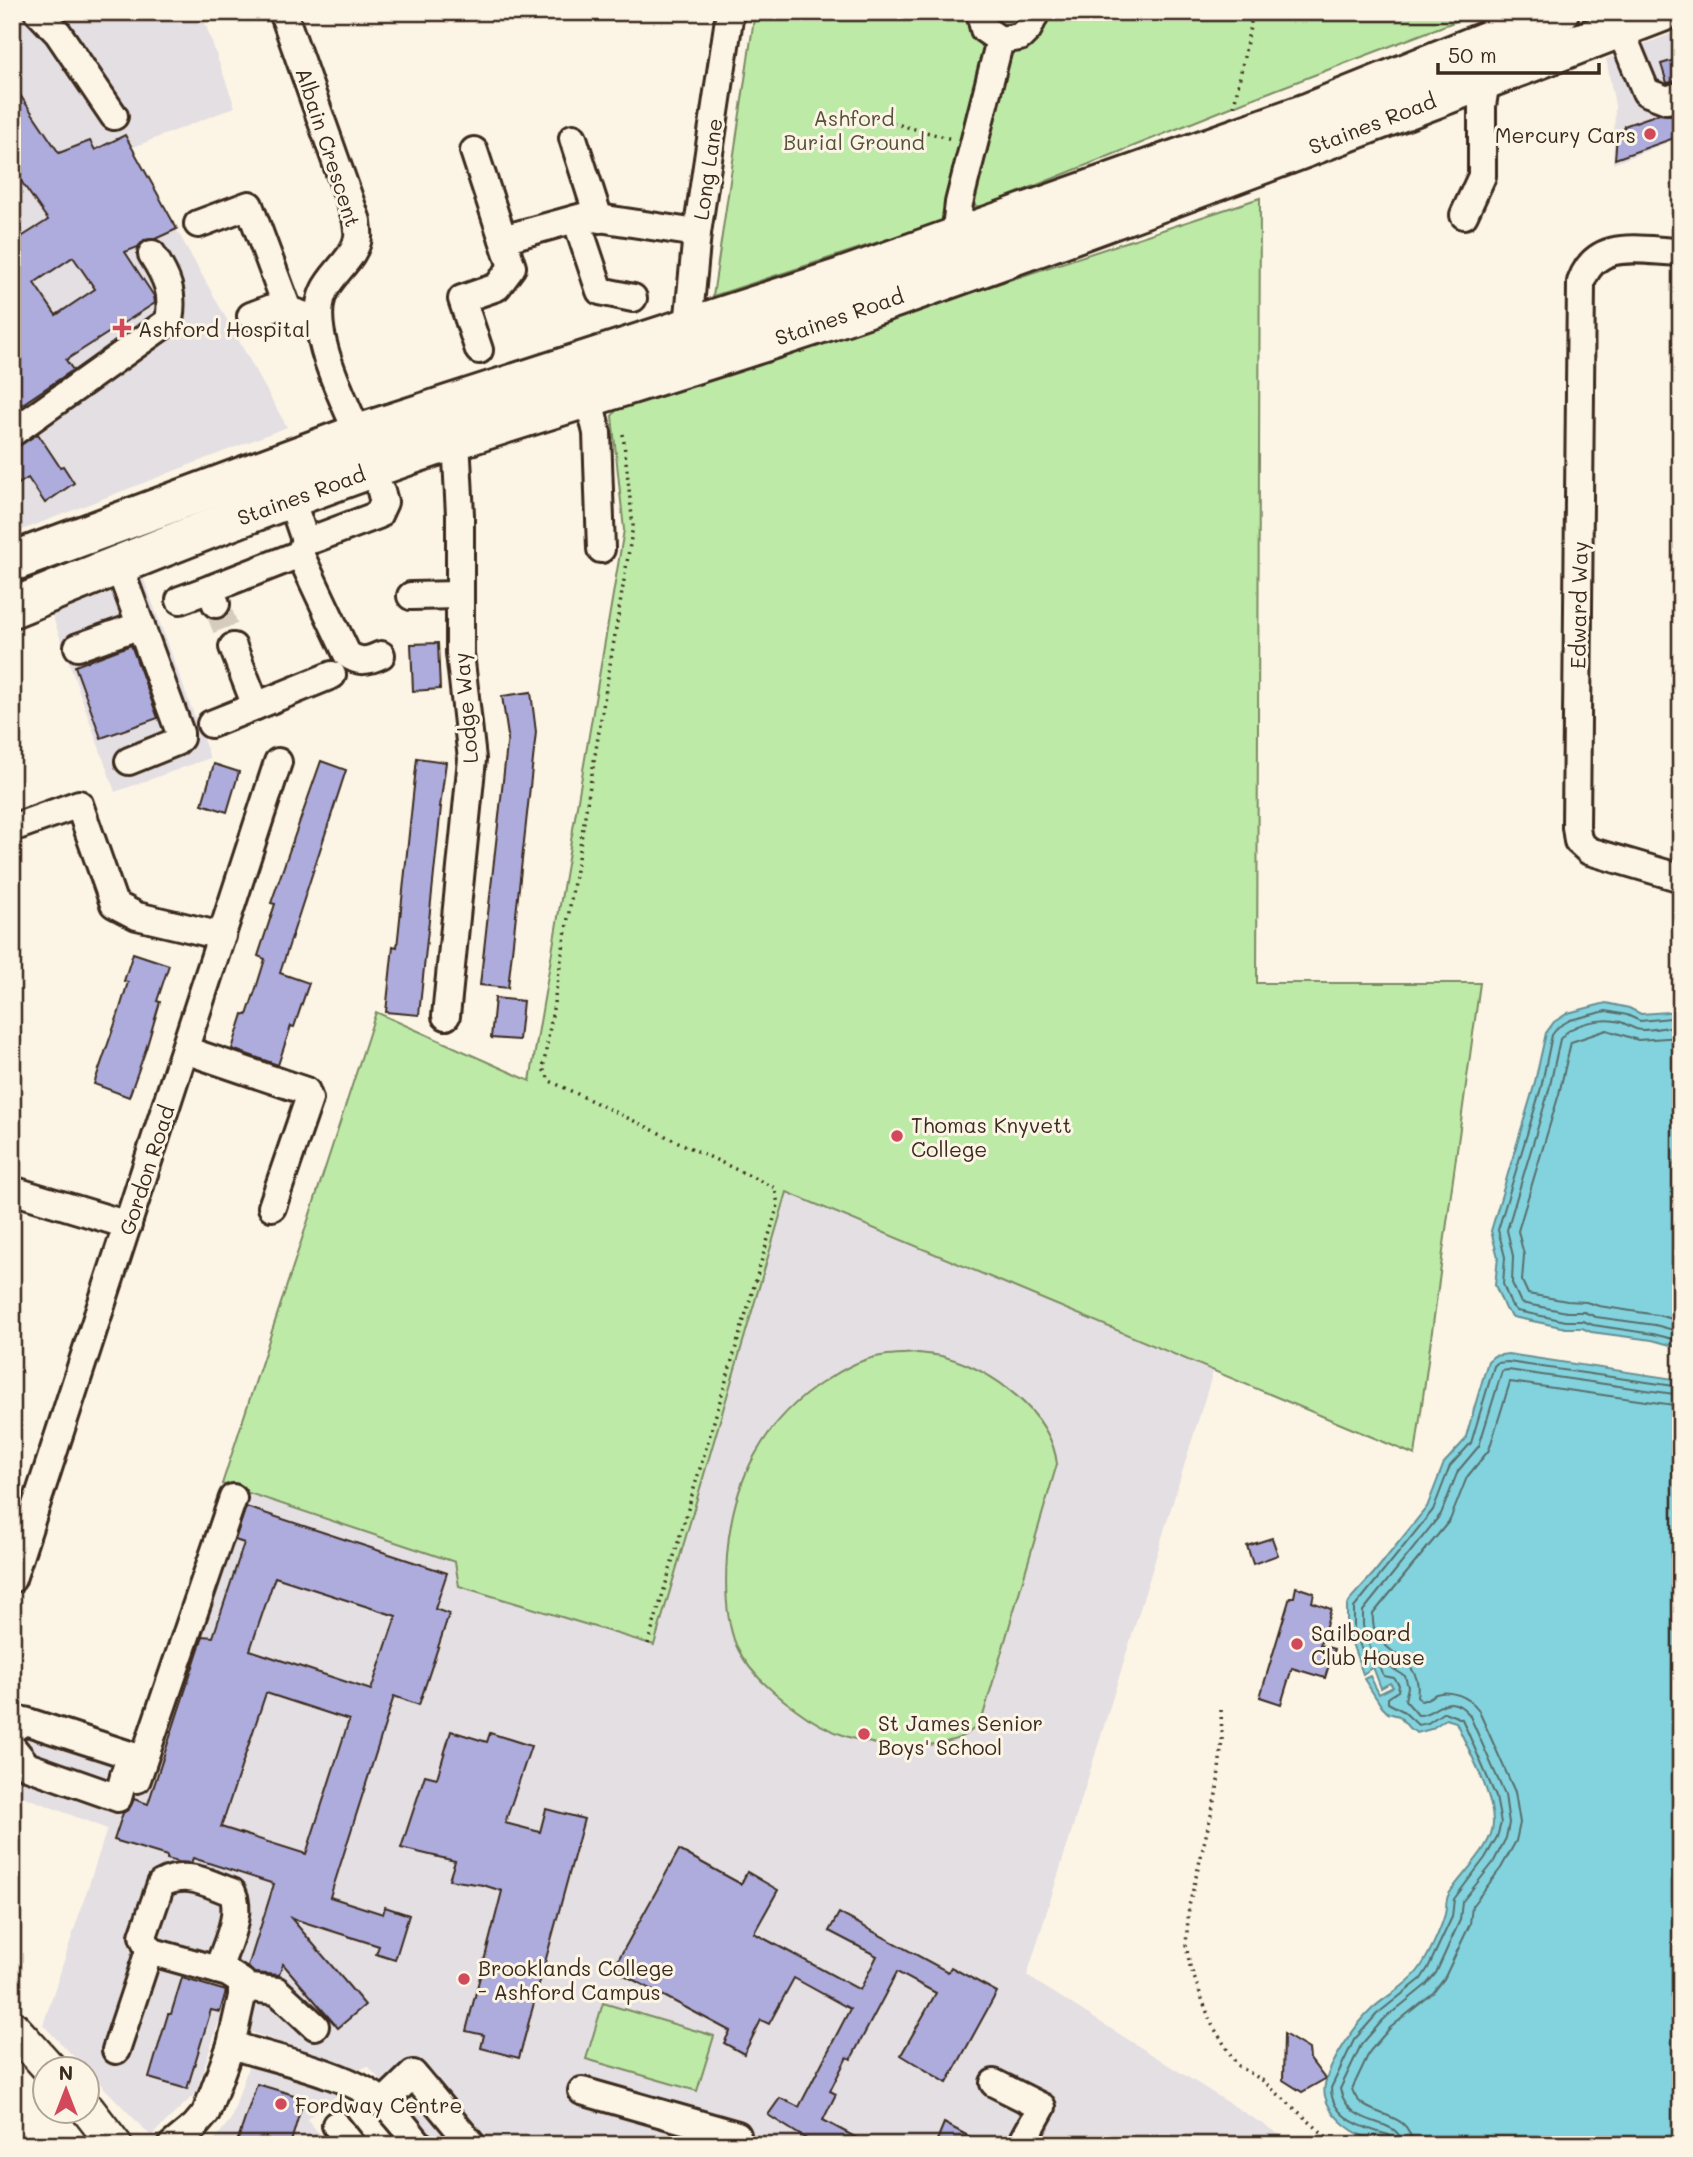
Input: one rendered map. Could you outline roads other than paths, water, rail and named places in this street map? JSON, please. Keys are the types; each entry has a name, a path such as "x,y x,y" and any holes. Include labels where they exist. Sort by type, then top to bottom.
{"highway":[{"name":"Staines Road","path":"12,562 358,434 841,278 1310,112 1559,12"},
{"name":"Staines Road","path":"12,608 118,564 456,440 857,311 1313,146 1662,12"}],"main road":[{"path":"12,2027 38,2056"},
{"path":"100,2126 115,2145"}],"street":[{"path":"38,12 58,33 114,116"},
{"name":"Albain Crescent","path":"283,12 356,221 359,238 323,292 318,320"},
{"name":"Long Lane","path":"691,326 688,316 697,233 730,12"},
{"path":"980,12 984,29 1000,40 1020,37 1028,29 1036,12"},
{"path":"1620,29 1646,92 1667,100 1681,95"},
{"path":"961,236 957,220 959,203 1000,40"},
{"path":"1464,215 1482,176 1482,106 1486,80"},
{"path":"573,138 600,290 633,298"},
{"path":"474,152 512,267 497,287 461,299 478,349"},
{"path":"198,224 249,205 288,310 318,320 331,365 358,434"},
{"path":"503,239 588,219 697,233"},
{"name":"Edward Way","path":"1681,252 1616,250 1603,253 1592,260 1581,282 1576,834 1582,847 1589,851 1681,878"},
{"path":"12,433 169,321 173,302 166,276 152,254"},
{"path":"251,316 285,303"},
{"path":"589,399 597,433 601,549"},
{"name":"Lodge Way","path":"446,1016 472,759 460,653 460,515 456,440"},
{"path":"180,600 213,597 314,539 378,515 384,502 381,491"},
{"path":"291,499 303,547 347,654 354,659 368,661 381,655"},
{"path":"118,564 180,733 176,742 129,761"},
{"path":"411,596 459,595"},
{"path":"78,647 141,625"},
{"path":"233,647 256,706"},
{"path":"211,724 332,675"},
{"name":"Gordon Road","path":"12,1579 278,762"},
{"path":"12,828 79,804 114,904 137,916 222,936"},
{"path":"185,1050 306,1091 309,1099 272,1207"},
{"path":"12,1190 128,1225"},
{"path":"124,1776 137,1779 233,1498"},
{"path":"12,1729 24,1721 131,1755 118,1798 27,1766 12,1747"},
{"path":"116,2050 149,1951 143,1936 161,1885 174,1877 188,1877 232,1892 236,1900 236,1911 218,1970"},
{"path":"149,1951 228,1973 242,1982 242,1996 231,2045 205,2113 195,2126 172,2145"},
{"path":"242,1987 277,1991 316,2026"},
{"path":"231,2045 348,2081 368,2091 383,2103 420,2145"},
{"path":"383,2103 413,2074 472,2145"},
{"path":"994,2083 1042,2107 1021,2145"},
{"path":"582,2091 737,2135 732,2145"}],"water":[{"path":"1606,1003 1629,1008 1641,1014 1681,1011 1681,1348 1652,1340 1591,1332 1582,1328 1566,1328 1513,1317 1505,1309 1495,1285 1498,1257 1491,1231 1534,1086 1546,1033 1554,1022 1568,1013"},
{"path":"1508,1354 1681,1380 1681,2145 1401,2145 1369,2139 1352,2130 1335,2115 1325,2096 1325,2087 1333,2063 1357,2026 1372,2009 1407,1982 1421,1967 1440,1928 1448,1896 1483,1850 1492,1831 1489,1798 1456,1722 1446,1719 1431,1729 1417,1733 1399,1716 1388,1713 1382,1707 1364,1679 1370,1676 1379,1694 1393,1687 1390,1683 1381,1688 1373,1667 1363,1674 1347,1629 1347,1606 1427,1507 1444,1463 1465,1440 1488,1361 1494,1356"}],"tunnel":[{"path":"216,604 233,647"}],"place":[{"name":"Mercury Cars","path":"1650,134"},
{"name":"Ashford Hospital","path":"122,328"},
{"name":"Thomas Knyvett College","path":"897,1136"},
{"name":"Sailboard Club House","path":"1297,1644"},
{"name":"St James Senior Boys' School","path":"864,1734"},
{"name":"Brooklands College - Ashford Campus","path":"464,1979"},
{"name":"Fordway Centre","path":"281,2104"}],"park label":[{"name":"Ashford Burial Ground","path":"854,129"}]}
